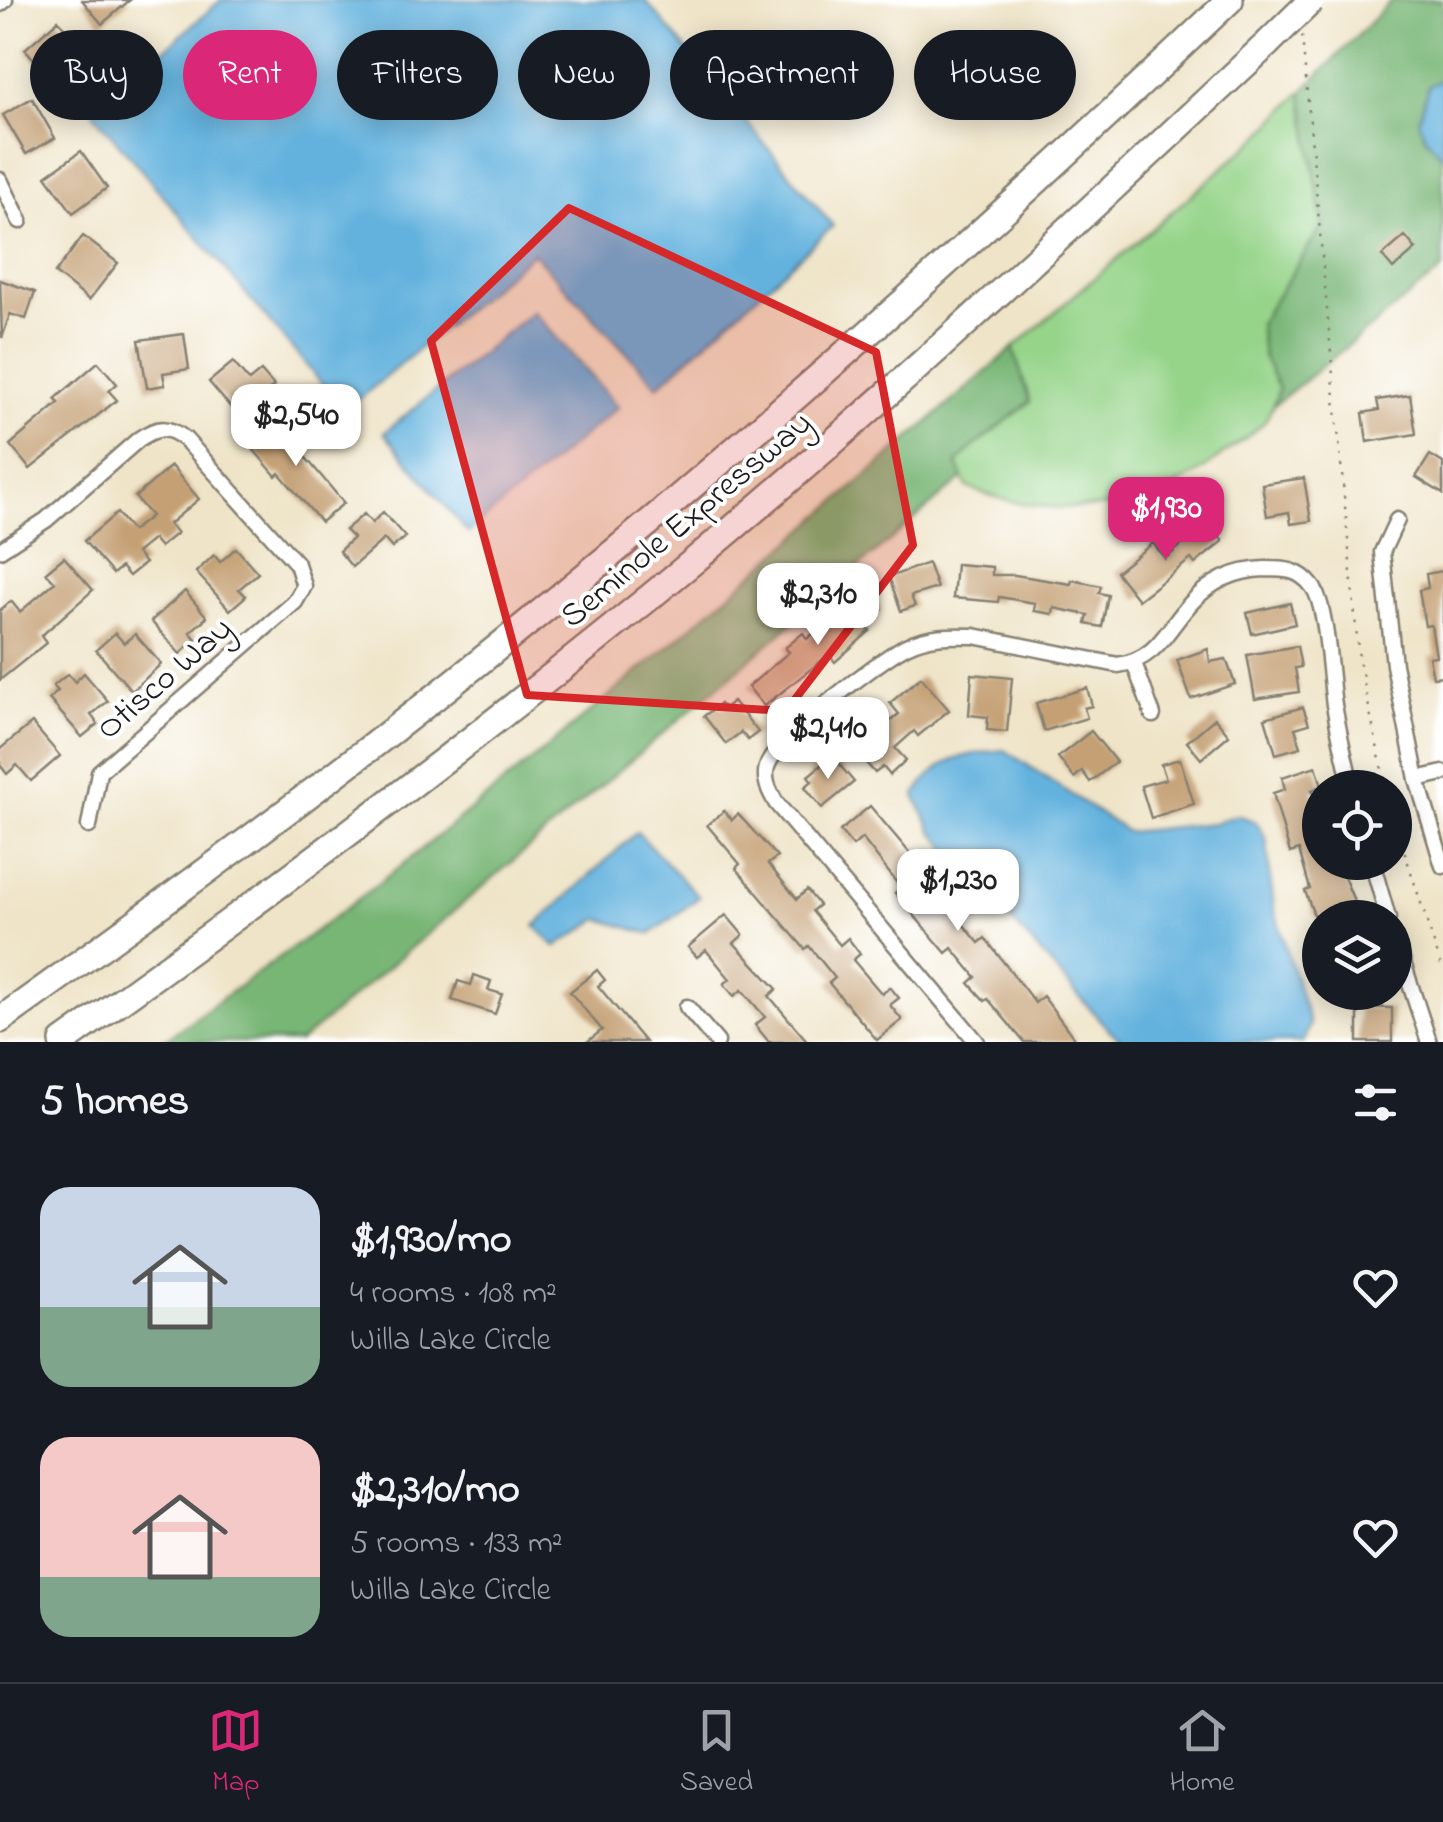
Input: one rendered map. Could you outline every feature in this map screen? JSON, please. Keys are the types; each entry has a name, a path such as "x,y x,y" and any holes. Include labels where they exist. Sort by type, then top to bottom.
{"highway":[{"name":"Seminole Expressway","path":"0,1020 411,716 641,529 870,334 1230,0"},
{"name":"Seminole Expressway","path":"64,1042 453,755 696,559 1006,288 1312,0"}],"street":[{"path":"0,180 20,221"},
{"name":"Otisco Way","path":"0,550 46,520 139,439 154,429 171,428 185,438 297,564 304,586 295,602 99,772 89,826"},
{"path":"1397,520 1382,552 1394,665 1417,779 1443,866"},
{"path":"978,1042 776,803 766,783 766,768 782,742 879,663 931,636 974,636 1118,665 1134,663 1160,644 1191,604 1215,582 1236,572 1290,569 1302,575 1319,596 1348,770"},
{"path":"1134,663 1153,715"},
{"path":"1417,779 1443,772"},
{"path":"1412,989 1430,1042"},
{"path":"687,1007 717,1042"}],"path":[{"path":"1302,38 1359,660 1382,770"},
{"path":"1412,875 1443,972"}],"highlighted area":[{"path":"569,208 876,352 913,545 786,711 527,695 431,341"}],"green space":[{"path":"1392,0 1443,0 1443,79 1429,86 1425,136 1443,157 1443,269 1273,406 1279,389 1263,356 1259,324 1323,225 1302,92"},
{"path":"1302,92 1323,225 1259,324 1263,356 1279,389 1260,426 1180,484 1115,505 1039,506 967,487 956,464 1030,402 1013,348 1260,136"},
{"path":"1013,348 1030,402 957,464 963,478 300,1042 162,1042 344,910 452,825 775,555"}],"water":[{"path":"221,0 645,0 670,30 670,120 745,120 833,226 658,386 533,253 345,411 99,120 163,120 163,51 183,34 183,120 317,120 317,30 187,30"},
{"path":"1443,79 1443,157 1425,136 1418,120 1429,86"},
{"path":"533,311 618,407 468,533 384,433"},
{"path":"1005,750 1127,832 1214,823 1238,815 1256,822 1266,838 1274,908 1302,1010 1310,1025 1303,1042 1124,1042 1108,1029 933,832 915,796 942,766 977,754"},
{"path":"637,832 699,897 651,934 599,919 556,947 535,926"}],"building":[{"path":"82,0 130,0 102,24"},
{"path":"58,20 66,30 47,30"},
{"path":"30,99 30,120 45,120 55,138 26,154 3,115"},
{"path":"81,151 107,188 73,213 46,176"},
{"path":"83,236 118,263 89,300 55,273"},
{"path":"1405,236 1416,249 1393,269 1382,256"},
{"path":"0,280 35,292 26,319 10,314 2,338"},
{"path":"184,334 189,369 163,373 165,385 147,388 139,340"},
{"path":"98,362 117,384 109,391 117,400 30,469 10,445 59,403 55,399"},
{"path":"233,362 249,381 261,371 274,386 239,417 209,382"},
{"path":"1410,395 1416,434 1367,442 1363,413 1379,410 1377,400"},
{"path":"271,421 285,437 292,431 308,449 302,453 344,503 321,522 247,442"},
{"path":"1430,455 1443,463 1443,494 1416,477"},
{"path":"171,466 199,499 169,524 177,533 160,547 153,539 136,553 145,563 129,576 121,567 113,574 84,541 117,513 132,531 151,516 135,497"},
{"path":"1304,478 1311,521 1291,524 1289,512 1267,516 1262,484"},
{"path":"383,512 405,537 392,548 384,539 352,567 339,551 353,538 345,530 364,514 372,523"},
{"path":"1208,523 1223,541 1195,564 1191,559 1138,600 1116,572 1153,543 1165,559"},
{"path":"236,548 258,573 239,589 246,596 230,610 196,572 214,555 220,562"},
{"path":"64,557 93,590 41,636 46,643 0,680 0,610 11,601 20,612 55,582 46,572"},
{"path":"928,563 937,588 911,596 915,606 901,611 889,577"},
{"path":"956,564 992,567 992,575 1071,584 1072,580 1101,586 1099,593 1108,595 1102,627 1086,624 1088,615 1054,608 1053,614 1034,611 1035,603 999,597 998,602 953,598"},
{"path":"1443,571 1443,676 1433,677 1429,657 1436,656 1431,625 1425,626 1419,590 1428,588 1426,574"},
{"path":"866,590 882,610 864,625 870,631 835,662 829,655 764,706 748,687 789,652 785,648 803,633 807,639"},
{"path":"185,591 207,617 190,632 196,639 180,654 151,621"},
{"path":"1290,603 1295,624 1252,634 1247,613"},
{"path":"115,633 124,643 135,634 161,664 132,691 96,650"},
{"path":"1297,646 1301,667 1295,668 1299,692 1255,699 1247,655"},
{"path":"1208,649 1210,662 1226,659 1235,684 1191,699 1177,660"},
{"path":"84,673 108,701 91,715 98,724 82,737 49,699 58,691 53,686 68,674 75,682"},
{"path":"972,674 1012,678 1007,732 987,730 988,717 969,715"},
{"path":"921,677 949,710 918,736 914,731 895,748 906,760 890,775 883,767 875,773 850,744 865,730 871,737 899,714 890,703"},
{"path":"1087,688 1092,706 1084,708 1087,718 1044,731 1036,703"},
{"path":"733,701 758,732 748,740 741,732 726,744 704,716 720,704 724,708"},
{"path":"1303,707 1309,724 1295,728 1301,747 1276,754 1265,718"},
{"path":"1215,718 1229,735 1201,759 1187,742"},
{"path":"32,723 60,756 31,781 17,765 7,774 0,765 0,749"},
{"path":"1091,731 1116,762 1090,782 1082,771 1074,778 1058,757"},
{"path":"832,756 854,782 822,808 805,787 812,781 808,776"},
{"path":"1180,759 1194,804 1151,818 1141,786 1166,779 1161,764"},
{"path":"1302,771 1302,861 1299,850 1290,853 1273,793 1285,789 1282,777"},
{"path":"870,806 947,897 952,892 966,910 957,917 979,943 985,938 1035,1003 1043,996 1077,1042 1024,1042 969,983 976,977 952,948 946,953 895,893 901,888 862,838 853,846 840,831"},
{"path":"724,811 732,820 738,814 777,857 768,864 797,899 807,890 819,905 812,911 840,945 848,938 860,954 853,960 882,994 890,987 899,998 890,1005 902,1020 877,1040 829,983 835,978 736,868 740,864 707,825"},
{"path":"1307,880 1345,880 1354,900 1308,900 1305,891 1310,889"},
{"path":"726,915 743,935 734,943 777,989 769,996 808,1042 769,1042 755,1025 765,1017 742,990 734,996 724,984 730,979 706,950 697,957 688,947"},
{"path":"597,970 605,980 598,986 645,1042 587,1042 602,1030 570,992"},
{"path":"474,975 491,981 488,990 502,994 495,1014 452,1000 458,981 471,985"},
{"path":"1358,1010 1392,1010 1392,1042 1358,1042"}]}
